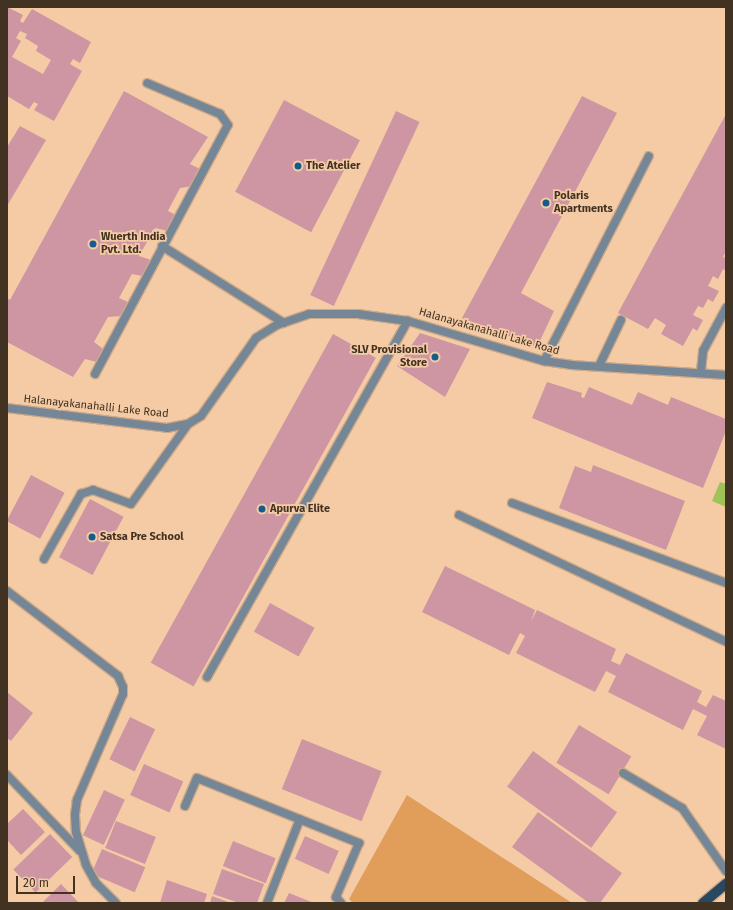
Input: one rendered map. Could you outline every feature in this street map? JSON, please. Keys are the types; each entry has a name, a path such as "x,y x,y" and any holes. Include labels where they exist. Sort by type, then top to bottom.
{"main road":[{"path":"703,903 726,884"}],"street":[{"path":"95,374 162,246 228,125 220,114 147,83"},
{"path":"544,361 649,156"},
{"path":"162,246 284,323"},
{"path":"702,371 703,351 726,308"},
{"name":"Halanayakanahalli Lake Road","path":"7,408 166,428 188,424 201,416 256,338 284,323 309,314 358,314 408,321 544,361 599,366 702,371 726,375"},
{"path":"599,366 621,320"},
{"path":"208,677 408,321"},
{"path":"44,559 81,494 92,490 131,504 188,424"},
{"path":"512,503 726,583"},
{"path":"459,515 726,642"},
{"path":"7,591 118,676 123,687 123,694 77,800 75,827 82,853 96,883 116,903"},
{"path":"623,773 682,808 726,871"},
{"path":"7,775 82,853"},
{"path":"185,806 197,778 359,843 336,897 341,903"},
{"path":"267,903 300,819"}],"shaded area":[{"path":"720,482 726,484 726,507 712,501"},
{"path":"407,795 572,903 353,903 349,899"}],"building":[{"path":"7,7 23,15 20,21 23,23 32,9 91,42 80,63 73,59 70,64 82,71 54,121 34,110 38,104 34,102 29,109 7,96","holes":["20,31 27,34 25,38 38,46 36,51 51,60 43,74 12,57 21,41 16,38"]},
{"name":"Wuerth India Pvt. Ltd.","path":"124,91 208,137 190,164 200,169 193,186 180,188 168,211 176,215 168,231 155,228 139,256 151,260 142,276 132,274 119,298 128,302 121,316 108,317 94,342 103,349 97,362 85,359 73,377 7,342 7,298 10,300"},
{"name":"Polaris Apartments","path":"582,96 617,113 521,293 554,311 537,347 462,318"},
{"name":"The Atelier","path":"284,100 360,140 311,232 235,192"},
{"path":"396,111 420,122 334,306 310,295"},
{"path":"726,114 726,251 723,257 726,258 726,271 723,269 718,279 713,276 708,286 719,291 713,302 708,299 703,308 698,306 693,315 703,320 697,331 693,328 683,346 661,334 666,325 655,318 648,329 618,313"},
{"path":"20,126 46,140 7,206 7,147"},
{"name":"SLV Provisional Store","path":"420,333 470,349 445,397 397,366"},
{"name":"Apurva Elite","path":"333,334 376,358 194,687 151,663"},
{"path":"547,382 582,393 581,397 584,398 589,387 632,405 638,392 668,405 671,397 726,419 726,431 703,488 532,418"},
{"path":"593,465 685,501 666,550 559,508 575,466 591,472"},
{"path":"31,475 65,493 40,539 7,521"},
{"name":"Satsa Pre School","path":"90,499 124,517 93,575 59,557"},
{"path":"445,566 535,610 531,621 537,610 616,649 611,661 620,665 626,653 702,691 697,702 706,707 713,695 726,701 726,749 697,735 707,716 693,709 683,730 608,692 616,676 606,671 595,692 516,653 525,636 520,633 509,655 422,612"},
{"path":"270,603 315,628 299,657 254,632"},
{"path":"7,692 33,713 11,741 7,738"},
{"path":"130,717 155,729 135,772 109,759"},
{"path":"579,725 631,756 609,794 556,763"},
{"path":"302,739 382,771 362,821 282,789"},
{"path":"533,751 617,812 591,848 507,787"},
{"path":"144,764 183,781 169,813 130,795"},
{"path":"104,790 125,800 104,845 83,835"},
{"path":"23,809 45,832 21,855 7,840 7,824"},
{"path":"538,812 622,873 600,903 589,903 512,847"},
{"path":"116,821 156,837 145,864 105,848"},
{"path":"50,834 72,857 36,892 13,869"},
{"path":"305,836 339,851 329,874 295,859"},
{"path":"233,841 276,858 266,883 223,866"},
{"path":"102,849 145,867 135,892 91,874"},
{"path":"222,869 264,884 257,903 239,903 213,894"},
{"path":"167,880 207,894 204,903 160,903"},
{"path":"61,884 79,903 42,903"},
{"path":"289,893 314,903 284,903"},
{"path":"212,896 231,903 210,903"}],"place":[{"name":"The Atelier","path":"298,166"},
{"name":"Polaris Apartments","path":"546,203"},
{"name":"Wuerth India Pvt. Ltd.","path":"93,244"},
{"name":"SLV Provisional Store","path":"435,357"},
{"name":"Apurva Elite","path":"262,509"},
{"name":"Satsa Pre School","path":"92,537"}]}
